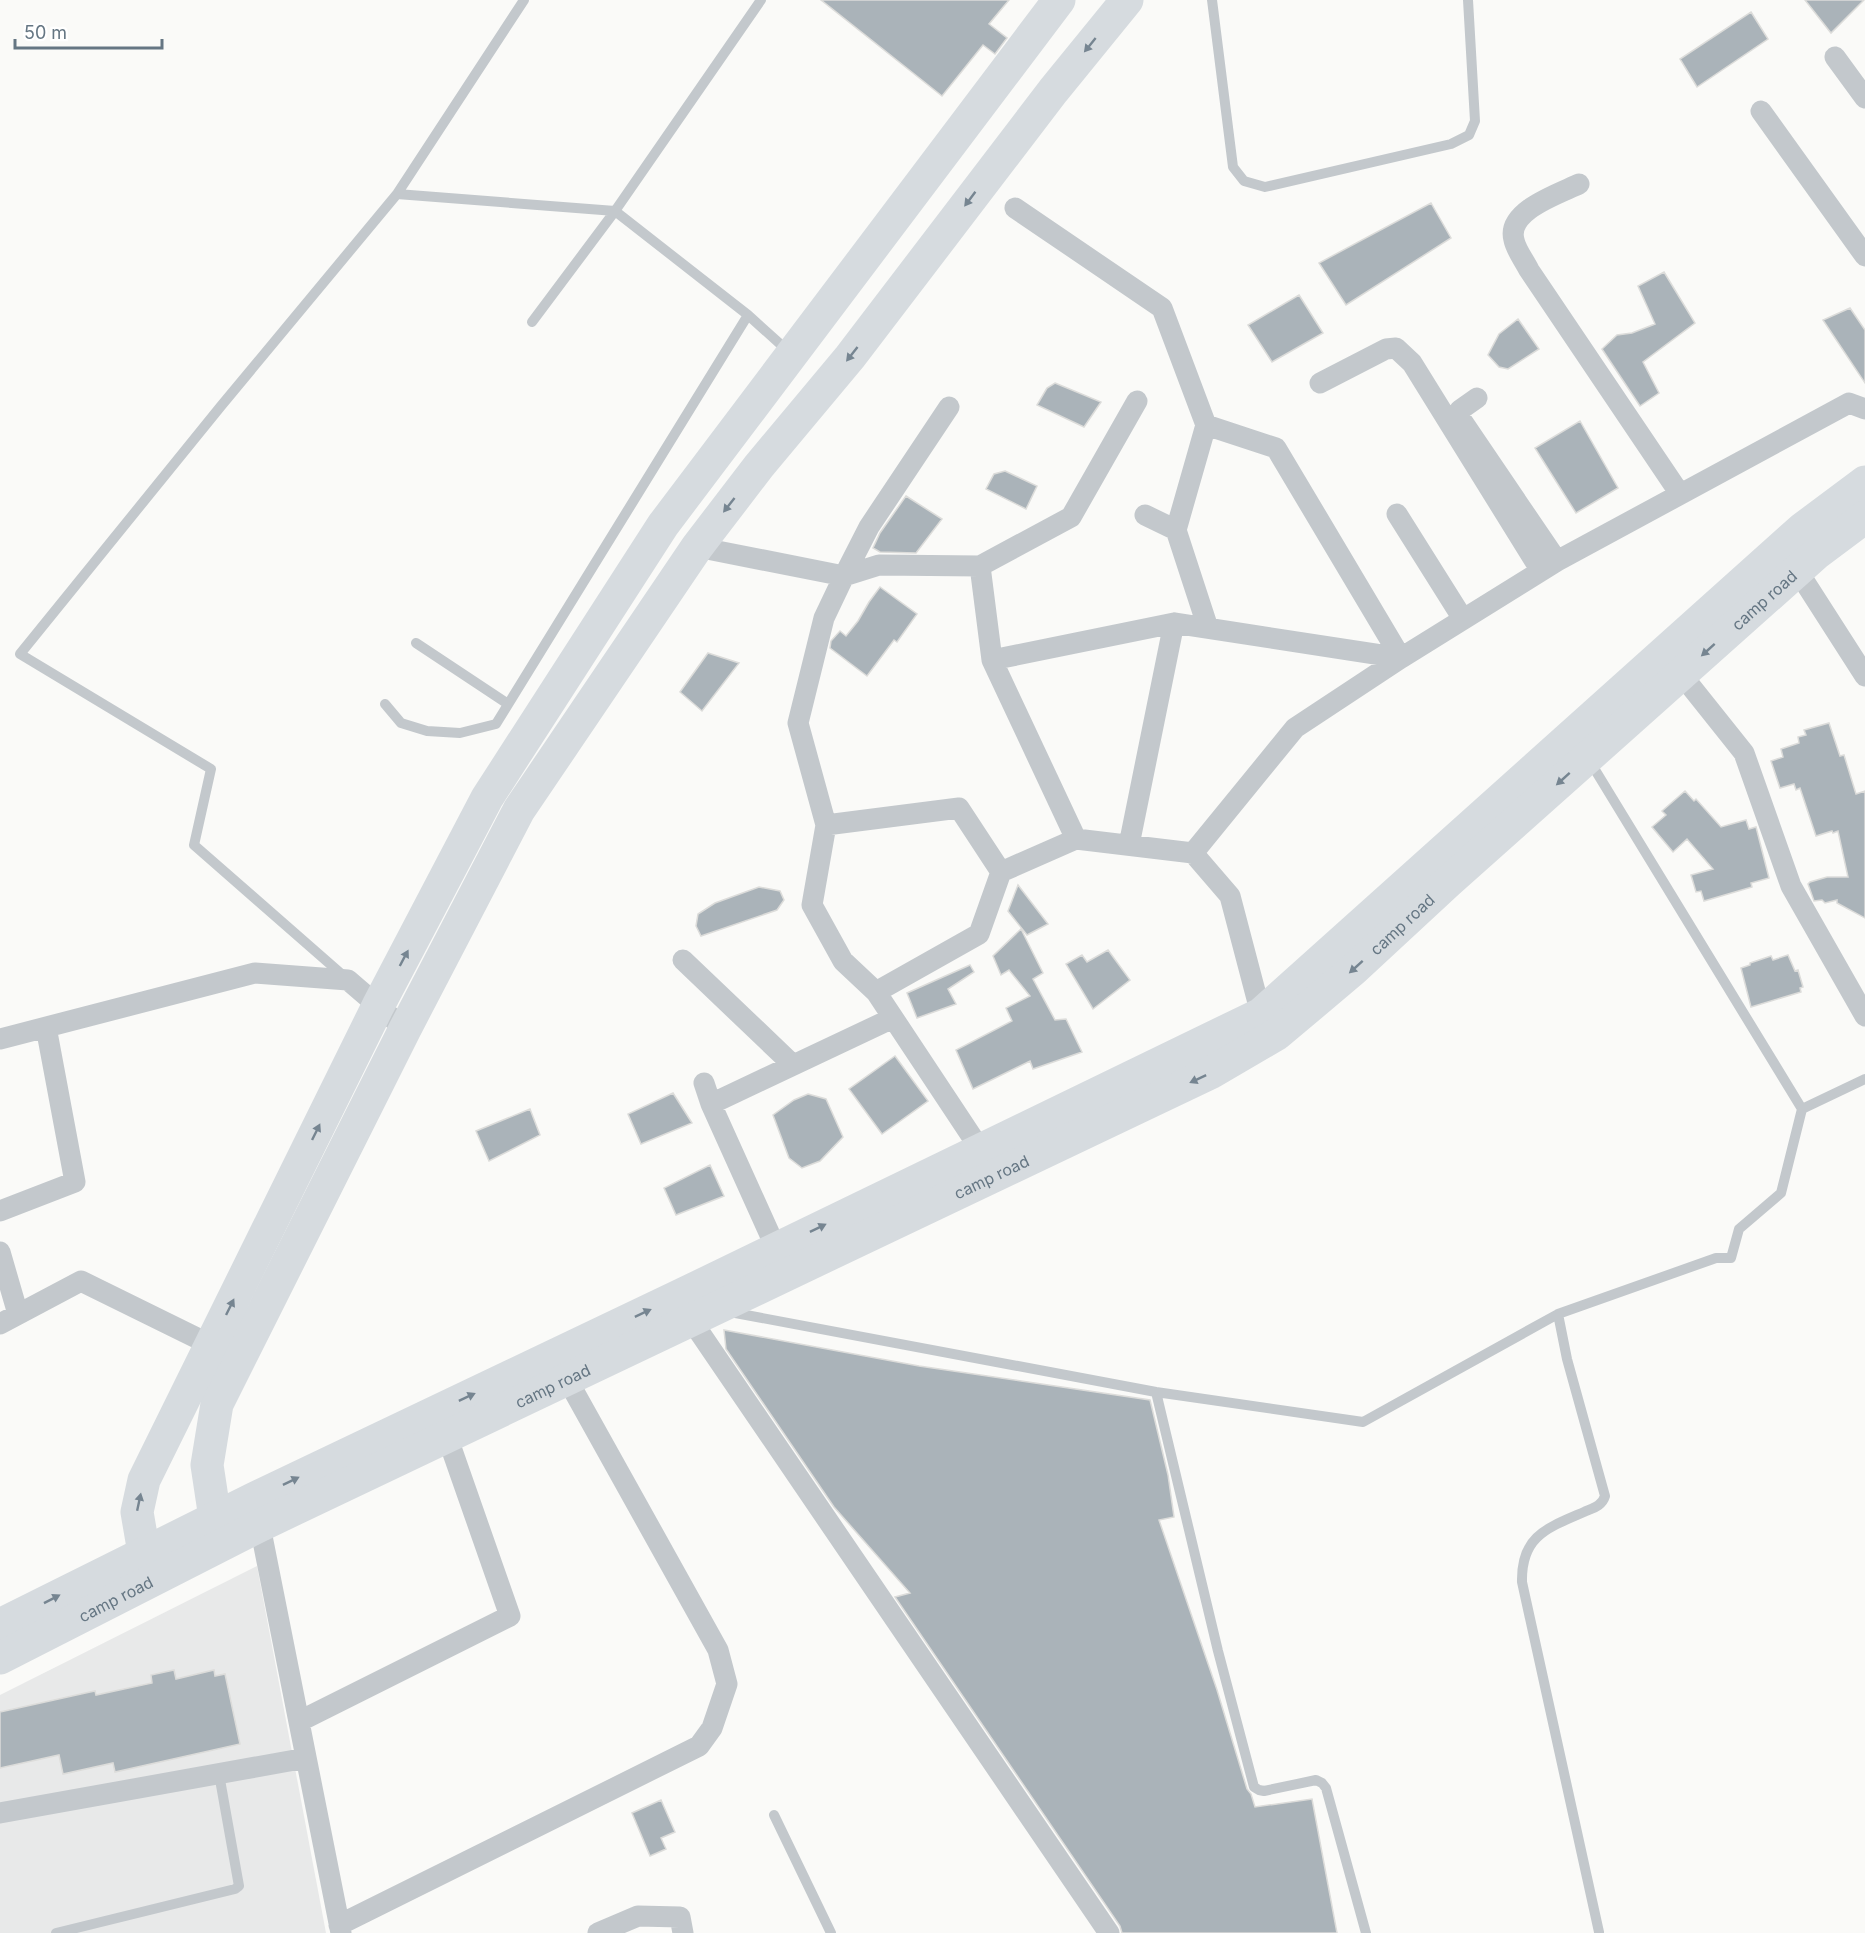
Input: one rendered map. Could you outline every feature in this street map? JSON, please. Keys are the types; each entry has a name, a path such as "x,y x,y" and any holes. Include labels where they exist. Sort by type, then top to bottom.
{"main road":[{"path":"0,1625 149,1565 137,1512 144,1480 378,1006 487,798 663,525 1059,0"},
{"path":"221,1530 207,1465 217,1404 405,1029 519,810 697,547 759,466 850,357 1053,91 1127,0"},
{"path":"726,441 759,466"},
{"name":"camp road","path":"347,1469 447,1436 567,1379 696,1303 776,1248 1212,1072 1277,1034 1353,970 1448,882 1579,747 1681,674 1788,560 1802,529 1865,482"},
{"name":"camp road","path":"0,1658 149,1565 988,1162 1261,1014 1579,747 1788,560 1865,517"},
{"path":"663,525 697,547"}],"street":[{"path":"1835,57 1865,98"},
{"path":"1761,111 1865,256"},
{"path":"1579,183 1523,212 1515,222 1513,239 1529,270 1680,495"},
{"path":"1015,208 1162,308 1206,425 1176,530 1208,628"},
{"path":"1320,383 1386,349 1396,348 1404,354 1549,566"},
{"path":"1477,398 1460,410 1460,418 1549,566"},
{"path":"697,547 844,576 879,565 980,566 1071,517 1137,400"},
{"path":"1193,853 1295,728 1401,658 1549,566 1849,403 1865,409"},
{"path":"949,407 869,527 844,576 824,618 798,723 826,825 812,904 843,961 876,992 988,1162"},
{"path":"1206,425 1276,448 1401,658"},
{"path":"1397,514 1463,619"},
{"path":"1145,515 1176,530"},
{"path":"1788,560 1865,676"},
{"path":"980,566 992,660 1076,839"},
{"path":"992,660 1174,623 1401,658"},
{"path":"1129,845 1174,623"},
{"path":"1681,674 1744,753 1791,886 1865,1016"},
{"path":"826,825 959,808 1001,872"},
{"path":"876,992 979,934 1001,872 1076,839 1193,853 1230,896 1261,1014"},
{"path":"683,960 792,1064"},
{"path":"0,1039 255,973 348,980 405,1029"},
{"path":"711,1104 893,1018"},
{"path":"0,1211 75,1182 46,1027"},
{"path":"704,1083 711,1104 776,1248"},
{"path":"0,1252 9,1319 81,1281 211,1345"},
{"path":"696,1303 1109,1933"},
{"path":"257,1512 340,1929 699,1746 712,1728 727,1684 718,1650 567,1379"},
{"path":"300,1721 510,1616 447,1436"},
{"path":"0,1813 306,1758"},
{"path":"598,1933 638,1916 680,1917 683,1933"}],"lane":[{"path":"348,980 194,845 211,769 20,654 221,406 398,194 524,0"},
{"path":"532,322 615,211 761,0"},
{"path":"1212,0 1233,167 1244,182 1265,187 1450,144 1469,135 1475,121 1468,0"},
{"path":"398,194 615,211 748,315 792,354"},
{"path":"385,705 401,723 427,731 460,733 496,724 748,315"},
{"path":"416,643 508,704"},
{"path":"696,1303 1156,1392 1363,1422 1558,1314 1716,1258 1731,1258 1739,1229 1781,1193 1802,1109 1579,747"},
{"path":"1802,1109 1865,1079"},
{"path":"1558,1314 1567,1359 1605,1496 1599,1506 1546,1528 1529,1547 1522,1564 1522,1582 1599,1932"},
{"path":"1156,1392 1218,1651 1254,1787 1264,1791 1316,1780 1326,1788 1366,1933"},
{"path":"56,1933 235,1889 239,1886 219,1774"},
{"path":"774,1815 831,1933"}],"shaded area":[{"path":"257,1566 326,1933 0,1933 0,1695"}],"building":[{"path":"821,0 1009,0 989,24 1007,38 995,54 983,45 942,96"},
{"path":"1805,0 1864,0 1831,33"},
{"path":"1751,12 1768,39 1697,87 1680,59"},
{"path":"1431,203 1451,238 1346,305 1319,263"},
{"path":"1664,272 1695,323 1643,362 1659,393 1640,406 1602,349 1617,335 1632,333 1655,324 1638,286"},
{"path":"1299,295 1323,333 1272,362 1248,325"},
{"path":"1850,308 1865,330 1865,383 1823,320"},
{"path":"1518,319 1539,349 1508,369 1499,367 1488,355 1499,334"},
{"path":"1055,383 1101,402 1084,427 1037,405 1047,388"},
{"path":"1580,421 1618,488 1576,513 1535,448"},
{"path":"1005,471 1037,486 1026,509 986,489 994,474"},
{"path":"906,496 942,519 916,553 880,552 873,548 880,533"},
{"path":"880,587 917,614 897,642 894,640 867,676 830,648 831,641 840,631 846,636"},
{"path":"708,653 739,663 702,711 680,692"},
{"path":"1829,723 1840,756 1844,755 1856,794 1865,791 1865,918 1837,903 1837,900 1825,903 1822,900 1814,901 1808,884 1810,882 1827,877 1848,877 1838,831 1816,836 1800,788 1796,790 1794,784 1780,788 1771,761 1783,757 1781,749 1799,743 1798,737 1806,735 1804,730"},
{"path":"1685,791 1694,801 1696,799 1721,827 1746,820 1749,829 1756,827 1769,878 1751,883 1752,887 1704,901 1701,891 1696,892 1691,875 1713,869 1687,839 1673,852 1652,827 1666,815 1662,811"},
{"path":"1018,885 1048,924 1027,935 1008,911"},
{"path":"759,887 780,891 784,900 777,910 701,936 696,926 698,914 715,903"},
{"path":"1021,929 1043,973 1033,979 1055,1020 1066,1019 1082,1052 1033,1069 1030,1061 973,1089 956,1050 1012,1021 1006,1008 1030,996 1009,970 1001,975 993,956"},
{"path":"1108,950 1130,980 1093,1009 1066,964 1082,955 1087,962"},
{"path":"1788,955 1795,971 1798,970 1803,987 1800,988 1801,992 1751,1007 1741,968 1771,956 1773,960"},
{"path":"970,965 974,972 948,989 956,1004 917,1018 907,993"},
{"path":"895,1056 928,1101 882,1134 849,1089"},
{"path":"673,1093 692,1123 641,1144 628,1114"},
{"path":"808,1094 826,1099 843,1137 820,1161 802,1168 789,1158 773,1115 794,1100"},
{"path":"530,1109 540,1135 489,1161 476,1131"},
{"path":"710,1165 724,1196 676,1215 664,1188"},
{"path":"724,1330 919,1366 1150,1400 1168,1475 1174,1517 1159,1520 1217,1690 1247,1789 1255,1807 1312,1799 1337,1933 1122,1933 1120,1926 895,1597 910,1593 834,1507 726,1349"},
{"path":"174,1670 176,1679 214,1670 215,1676 225,1674 240,1744 115,1772 113,1763 63,1774 59,1755 0,1768 0,1712 95,1691 96,1695 152,1683 151,1675"},
{"path":"661,1800 675,1832 661,1838 666,1849 650,1856 632,1813"}]}
